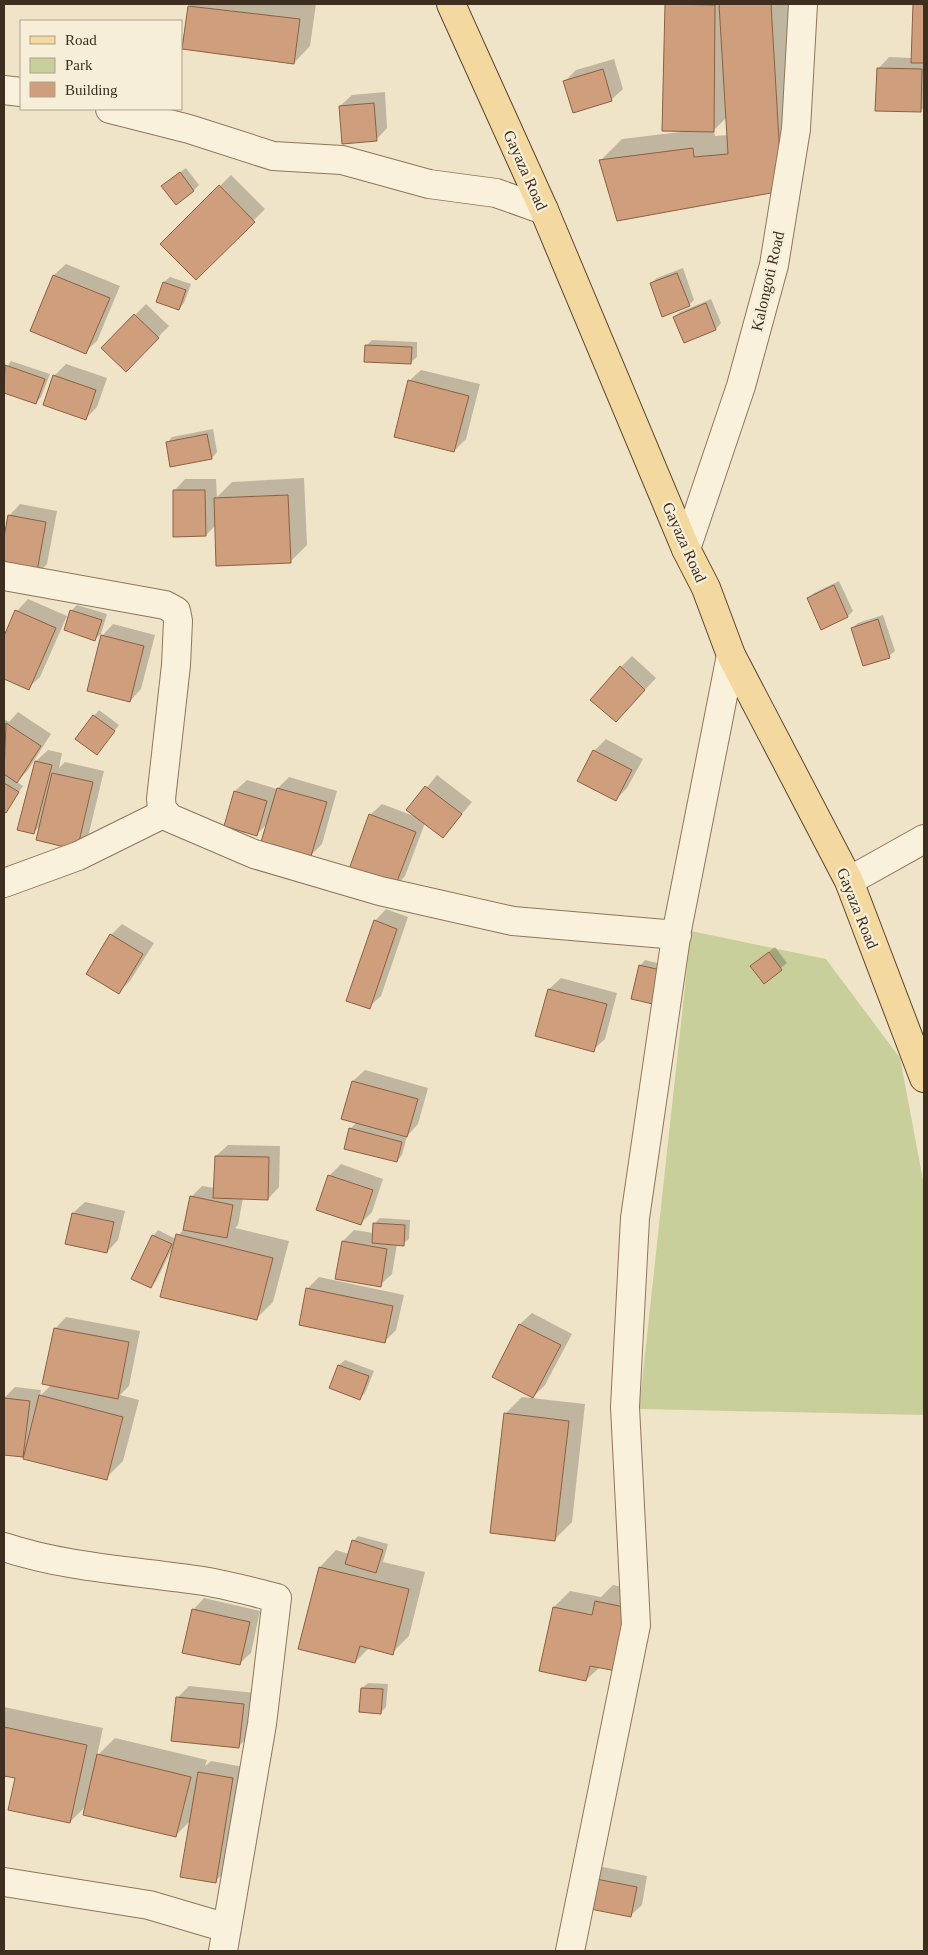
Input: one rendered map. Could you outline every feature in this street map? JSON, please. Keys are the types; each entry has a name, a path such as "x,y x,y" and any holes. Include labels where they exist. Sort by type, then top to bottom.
{"main road":[{"name":"Gayaza Road","path":"451,4 544,210 686,549 706,588 731,655 849,881 924,1078"}],"street":[{"name":"Kalongoti Road","path":"686,549 741,386 774,266 796,129 803,4"},
{"path":"4,90 20,92"},
{"path":"114,110 189,129 273,156 342,160 429,184 496,193 544,210"},
{"path":"4,576 165,605 176,611 178,621 176,665 161,799 165,813 170,818 254,854 380,891 513,921 677,934"},
{"path":"570,1951 636,1625 625,1407 636,1218 677,934 731,655"},
{"path":"4,883 78,856 165,813"},
{"path":"849,881 924,839"},
{"path":"4,1547 90,1566 206,1582 277,1598 262,1724 225,1940 149,1905 4,1882"}],"green space":[{"path":"691,931 826,959 900,1058 924,1185 924,1415 639,1409"}],"building":[{"path":"665,4 715,5 714,132 662,131"},
{"path":"719,4 771,4 782,191 617,221 599,160 693,148 694,157 728,154"},
{"path":"913,4 924,4 924,63 911,63"},
{"path":"188,6 300,19 294,64 182,49"},
{"path":"877,68 922,69 921,112 875,111"},
{"path":"603,69 612,101 573,113 563,81"},
{"path":"374,103 377,141 342,144 339,106"},
{"path":"180,172 194,191 176,205 161,186"},
{"path":"219,185 255,222 196,280 160,244"},
{"path":"677,273 690,306 662,317 650,283"},
{"path":"53,275 110,298 86,354 30,331"},
{"path":"163,282 186,290 179,310 156,302"},
{"path":"706,303 716,330 684,343 673,317"},
{"path":"134,314 159,338 126,372 101,348"},
{"path":"365,345 412,347 411,364 364,362"},
{"path":"5,365 45,379 36,404 4,393"},
{"path":"53,375 96,390 86,420 43,405"},
{"path":"408,380 469,396 454,452 394,437"},
{"path":"207,434 212,459 170,467 166,442"},
{"path":"173,490 205,490 206,536 173,537"},
{"path":"288,495 291,563 216,566 214,498"},
{"path":"8,515 46,522 36,577 4,571 4,537"},
{"path":"834,585 848,617 821,630 807,598"},
{"path":"15,610 56,628 29,690 4,679 4,636"},
{"path":"70,610 102,620 95,641 64,630"},
{"path":"878,619 890,658 863,666 851,628"},
{"path":"101,635 144,646 130,702 87,691"},
{"path":"620,666 645,690 616,722 590,700"},
{"path":"93,715 115,731 97,755 75,739"},
{"path":"6,723 41,746 17,783 4,774"},
{"path":"593,750 632,770 616,801 577,781"},
{"path":"35,761 52,765 34,834 17,830"},
{"path":"52,773 93,782 77,850 36,840"},
{"path":"4,783 19,792 6,813 4,812"},
{"path":"425,786 462,814 443,838 406,810"},
{"path":"277,788 327,802 311,856 261,842"},
{"path":"234,791 267,801 257,836 224,826"},
{"path":"369,814 416,832 394,889 348,872"},
{"path":"374,920 397,929 370,1009 346,1001"},
{"path":"110,934 143,954 119,994 86,974"},
{"path":"769,952 782,970 764,984 750,966"},
{"path":"639,965 665,971 657,1005 631,999"},
{"path":"548,989 607,1004 594,1052 535,1036"},
{"path":"352,1081 418,1099 407,1137 341,1119"},
{"path":"349,1128 402,1142 397,1162 344,1149"},
{"path":"215,1156 269,1157 268,1200 213,1198"},
{"path":"328,1175 373,1190 361,1225 316,1210"},
{"path":"190,1196 233,1205 227,1238 183,1230"},
{"path":"72,1213 114,1222 107,1253 65,1244"},
{"path":"373,1223 405,1225 404,1246 372,1243"},
{"path":"176,1234 273,1258 257,1320 160,1297"},
{"path":"152,1235 172,1244 151,1288 131,1279"},
{"path":"342,1241 387,1249 381,1287 335,1279"},
{"path":"306,1288 393,1306 385,1343 299,1325"},
{"path":"519,1324 561,1345 533,1398 492,1377"},
{"path":"54,1328 129,1342 118,1399 42,1384"},
{"path":"338,1365 369,1376 360,1400 329,1388"},
{"path":"39,1395 123,1417 107,1480 23,1459"},
{"path":"4,1398 30,1401 23,1457 4,1455"},
{"path":"504,1413 569,1421 555,1541 490,1533"},
{"path":"352,1540 383,1550 376,1573 345,1564"},
{"path":"319,1567 409,1589 393,1655 360,1646 355,1663 298,1649"},
{"path":"595,1601 629,1608 616,1671 590,1666 586,1681 539,1671 553,1607 592,1615"},
{"path":"192,1609 250,1622 240,1665 182,1653"},
{"path":"361,1688 383,1689 381,1714 359,1712"},
{"path":"176,1697 244,1704 239,1748 171,1741"},
{"path":"4,1727 87,1745 70,1823 8,1810 15,1778 4,1776"},
{"path":"97,1754 191,1777 176,1837 83,1815"},
{"path":"198,1772 233,1778 216,1883 180,1877"},
{"path":"591,1878 637,1887 631,1917 585,1908"}]}
